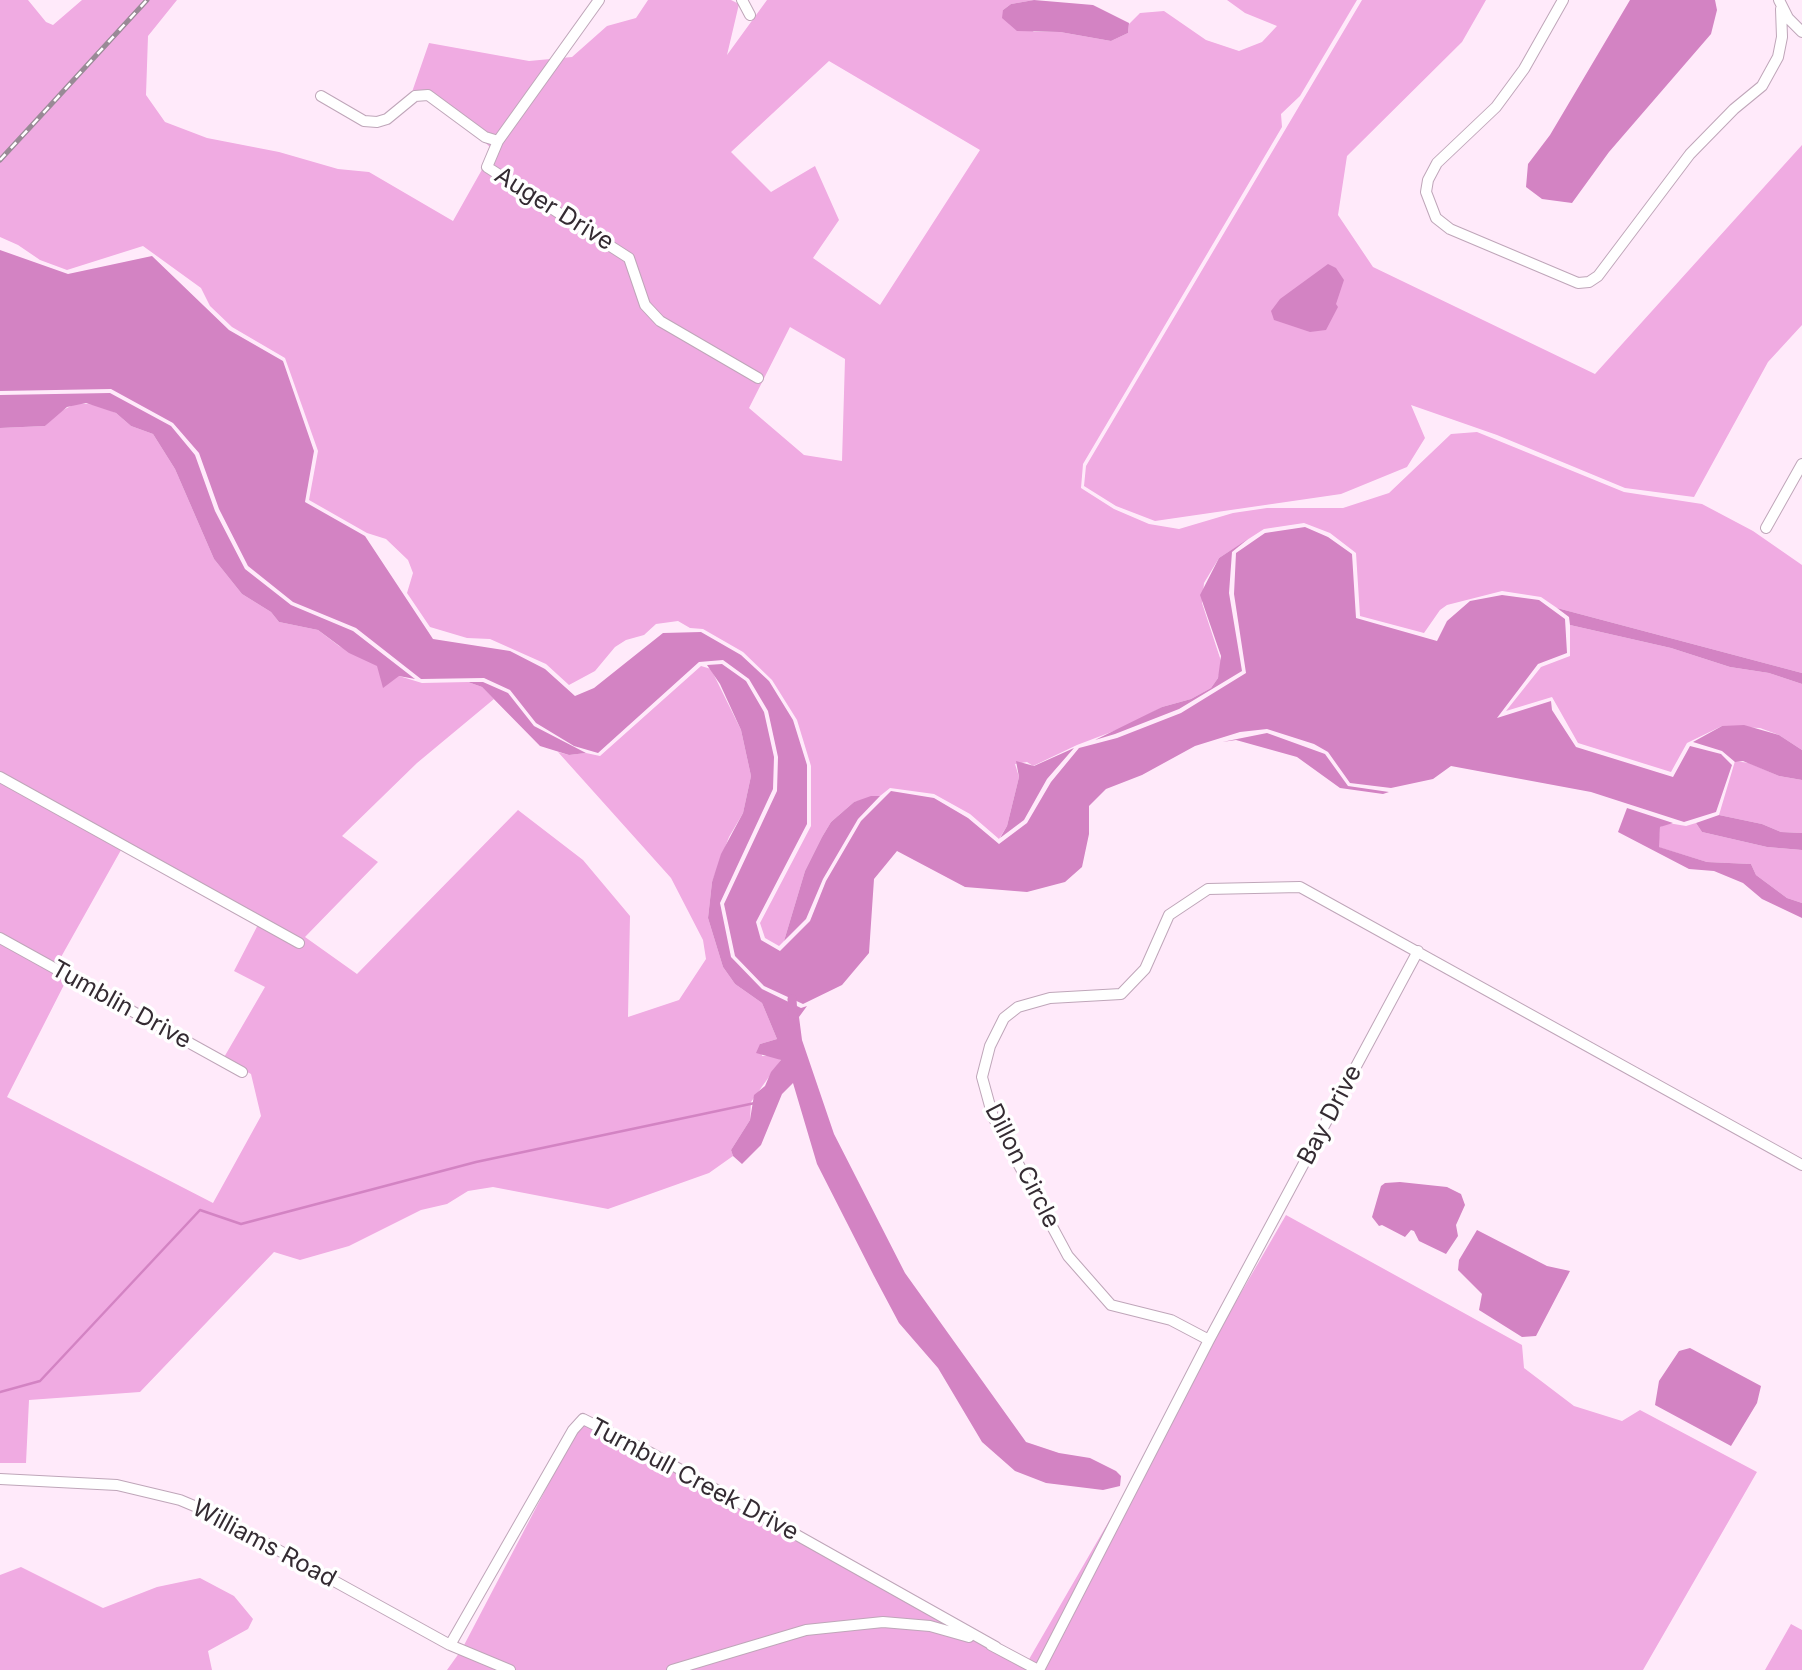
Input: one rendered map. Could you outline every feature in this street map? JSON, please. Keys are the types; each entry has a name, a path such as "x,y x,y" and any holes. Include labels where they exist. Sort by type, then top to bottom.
{"street":[{"path":"321,96 364,121 377,122 387,119 415,96 428,95 485,137 498,141 599,0"},
{"path":"742,0 750,15"},
{"path":"1563,0 1524,69 1496,107 1437,163 1428,180 1426,192 1436,218 1450,229 1578,283 1589,282 1598,276 1690,154 1734,109 1762,86 1778,57 1782,37 1780,5"},
{"path":"1780,5 1802,32"},
{"name":"Auger Drive","path":"498,141 487,167 493,173 617,248 629,258 645,305 660,321 758,378"},
{"path":"1766,528 1800,470"},
{"path":"0,777 299,943"},
{"name":"Dillon Circle","path":"1209,1340 1171,1320 1111,1305 1068,1256 993,1116 985,1090 982,1077 990,1046 999,1027 1004,1018 1018,1007 1050,998 1121,994 1145,969 1169,915 1208,889 1300,887 1418,951"},
{"name":"Tumblin Drive","path":"0,938 242,1072"},
{"path":"1418,951 1802,1165"},
{"name":"Bay Drive","path":"1038,1670 1209,1340 1418,951"},
{"name":"Turnbull Creek Drive","path":"450,1645 573,1430 583,1419 649,1452 996,1647"},
{"name":"Williams Road","path":"0,1479 117,1485 180,1500 211,1513 450,1645 510,1670"},
{"path":"672,1670 806,1630 883,1622 930,1626 996,1647 1038,1670"}],"shaded area":[{"path":"0,0 28,0 46,22 53,25 82,0 177,0 148,36 146,95 165,122 207,138 279,152 338,169 369,172 453,221 493,150 449,108 412,92 429,43 529,61 572,57 607,26 636,18 648,0 731,0 739,4 727,55 767,0 1034,0 1011,4 1003,10 1034,32 1060,32 1111,41 1128,33 1129,24 1140,13 1164,11 1206,40 1239,51 1262,42 1277,26 1245,13 1227,0 1357,0 1300,96 1281,114 1282,127 1083,464 1081,488 1114,509 1149,524 1179,529 1233,513 1267,508 1343,508 1389,493 1451,434 1477,432 1624,492 1702,504 1753,531 1802,565 1802,673 1557,608 1541,597 1502,591 1447,605 1440,610 1424,633 1360,616 1356,553 1330,533 1304,523 1264,529 1219,558 1204,583 1202,603 1222,664 1218,678 1211,688 1191,699 1162,707 1127,726 1033,766 1027,762 1015,764 1019,777 1007,826 999,839 970,814 934,794 890,788 880,796 854,802 831,822 822,837 805,871 784,941 779,946 765,938 760,923 811,826 811,766 797,720 772,680 743,652 703,629 690,628 678,621 656,624 644,635 626,640 615,647 595,671 569,685 546,664 490,639 467,638 430,627 407,593 413,573 408,560 386,539 367,533 309,500 318,451 285,358 232,327 210,306 201,288 143,246 67,270 40,260 0,237","holes":["829,61 980,150 880,305 813,258 839,220 815,166 771,192 731,152","790,327 845,359 842,461 804,455 749,408"]},
{"path":"1034,0 1093,5 1129,23 1128,33 1111,41 1060,32 1017,31 1002,18 1003,10 1011,4"},
{"path":"1362,0 1486,0 1462,42 1347,156 1338,215 1373,267 1595,374 1802,145 1802,325 1768,362 1694,497 1625,488 1497,435 1411,405 1425,438 1407,467 1341,494 1155,521 1116,506 1084,486 1086,466"},
{"path":"1630,0 1715,0 1717,10 1711,34 1609,152 1572,203 1542,199 1526,187 1528,164 1550,135"},
{"path":"0,250 68,274 152,256 229,330 283,361 314,451 305,502 365,536 433,639 510,651 545,669 575,696 594,688 663,633 701,632 741,655 769,681 793,720 807,765 807,824 756,922 761,940 780,951 810,921 826,881 861,821 891,791 934,798 968,818 999,844 1027,823 1051,782 1079,748 1117,738 1181,713 1246,673 1234,594 1236,553 1265,533 1305,527 1328,537 1352,554 1356,618 1437,641 1447,621 1470,601 1502,595 1539,600 1565,619 1567,653 1538,664 1497,718 1551,701 1552,710 1576,747 1673,777 1690,746 1721,754 1732,765 1716,812 1684,822 1591,792 1451,766 1433,779 1391,788 1350,783 1328,752 1314,744 1267,729 1240,732 1195,746 1142,775 1106,789 1089,806 1089,834 1082,867 1065,882 1027,892 965,887 897,851 874,879 869,953 842,985 803,1004 764,986 735,956 724,904 777,791 778,757 768,711 749,679 723,660 699,662 598,753 574,746 536,723 510,690 484,678 421,679 356,628 293,602 248,566 219,509 199,453 173,423 111,389 0,391"},
{"path":"1328,264 1336,268 1344,280 1336,304 1338,307 1326,330 1310,332 1274,320 1271,311 1280,299"},
{"path":"110,393 171,426 195,455 215,511 245,569 291,605 353,631 415,679 399,676 383,688 377,666 349,653 318,630 279,622 271,612 242,594 214,559 175,469 153,434 131,426 116,413 86,403 67,407 45,426 0,428 0,395"},
{"path":"77,403 98,405 116,413 131,426 153,434 175,469 214,559 242,594 271,612 279,622 318,630 339,646 399,676 422,683 468,682 482,687 494,699 417,763 342,836 378,862 305,937 357,974 518,810 583,860 630,916 628,1017 679,1000 706,959 703,940 671,878 558,752 600,756 701,666 711,669 741,730 751,776 743,813 729,837 712,882 708,918 723,967 735,984 762,1003 777,1039 760,1044 762,1056 774,1056 781,1060 751,1102 750,1120 731,1150 733,1156 709,1173 608,1209 493,1187 468,1191 447,1204 421,1210 349,1246 300,1260 274,1252 140,1392 29,1400 26,1463 0,1463 0,428 45,426 57,413","holes":["121,850 262,917 234,971 265,987 223,1059 251,1074 261,1116 213,1203 7,1097 69,975 56,966"]},
{"path":"1248,539 1232,552 1229,593 1242,671 1179,709 1095,740 1162,707 1191,699 1211,688 1218,678 1221,656 1200,595 1219,558"},
{"path":"1557,608 1802,673 1802,684 1769,673 1730,667 1671,648 1570,625 1569,617"},
{"path":"1570,625 1671,648 1730,667 1769,673 1802,684 1802,750 1779,735 1760,728 1722,726 1687,743 1671,772 1578,743 1552,697 1506,711 1541,667 1570,656"},
{"path":"722,664 746,681 764,712 774,757 773,789 720,903 731,957 762,989 801,1008 807,1006 799,1017 802,1040 834,1134 905,1273 1026,1442 1059,1453 1090,1458 1116,1471 1121,1476 1120,1486 1103,1490 1046,1483 1015,1471 982,1442 938,1368 899,1323 874,1276 817,1164 793,1083 782,1094 761,1145 742,1164 733,1156 731,1150 750,1120 754,1095 765,1086 771,1072 781,1060 756,1053 760,1044 777,1039 762,1003 735,984 723,967 708,918 712,882 721,854 743,813 751,776 741,730 720,684 707,665"},
{"path":"468,682 483,682 508,693 534,726 586,753 569,755 540,746 482,687"},
{"path":"1744,725 1779,735 1802,750 1802,780 1779,776 1743,761 1735,762 1722,751 1693,742 1722,726"},
{"path":"1267,733 1325,754 1348,786 1389,792 1383,794 1340,788 1297,757 1236,740 1222,742"},
{"path":"1074,748 1047,779 1024,820 1000,838 1007,826 1019,777 1016,761 1034,766"},
{"path":"1735,761 1749,763 1779,776 1802,780 1802,833 1781,832 1762,824 1719,815"},
{"path":"880,796 858,819 823,879 806,919 784,941 805,871 831,822 854,802"},
{"path":"1627,808 1673,823 1660,827 1659,847 1707,862 1751,864 1756,875 1787,898 1802,903 1802,918 1762,899 1743,883 1714,871 1689,869 1618,832"},
{"path":"1719,815 1762,824 1781,832 1802,833 1802,850 1767,847 1702,832 1696,823"},
{"path":"1668,823 1686,826 1696,823 1702,832 1767,847 1802,850 1802,903 1787,898 1756,875 1751,864 1707,862 1658,847 1660,827"},
{"path":"1385,1183 1447,1187 1461,1194 1465,1205 1456,1225 1458,1236 1446,1254 1419,1241 1414,1231 1411,1230 1405,1237 1379,1226 1372,1217 1381,1186"},
{"path":"1286,1215 1522,1345 1524,1368 1574,1406 1622,1421 1640,1410 1757,1472 1643,1670 447,1670 462,1649 582,1420 1028,1661"},
{"path":"1477,1230 1547,1266 1570,1271 1536,1336 1522,1337 1479,1310 1482,1294 1458,1270 1459,1260"},
{"path":"1690,1348 1761,1386 1757,1403 1731,1446 1655,1405 1659,1381 1679,1351"},
{"path":"21,1567 103,1608 157,1587 200,1578 234,1596 253,1619 248,1629 208,1651 212,1670 0,1670 0,1575"},
{"path":"1791,1624 1802,1630 1802,1670 1765,1670"}],"waterway":[{"path":"792,999 793,1015"},
{"path":"0,1392 40,1381 200,1210 241,1224 476,1162 755,1103"}],"railway":[{"path":"0,160 147,0"}]}
